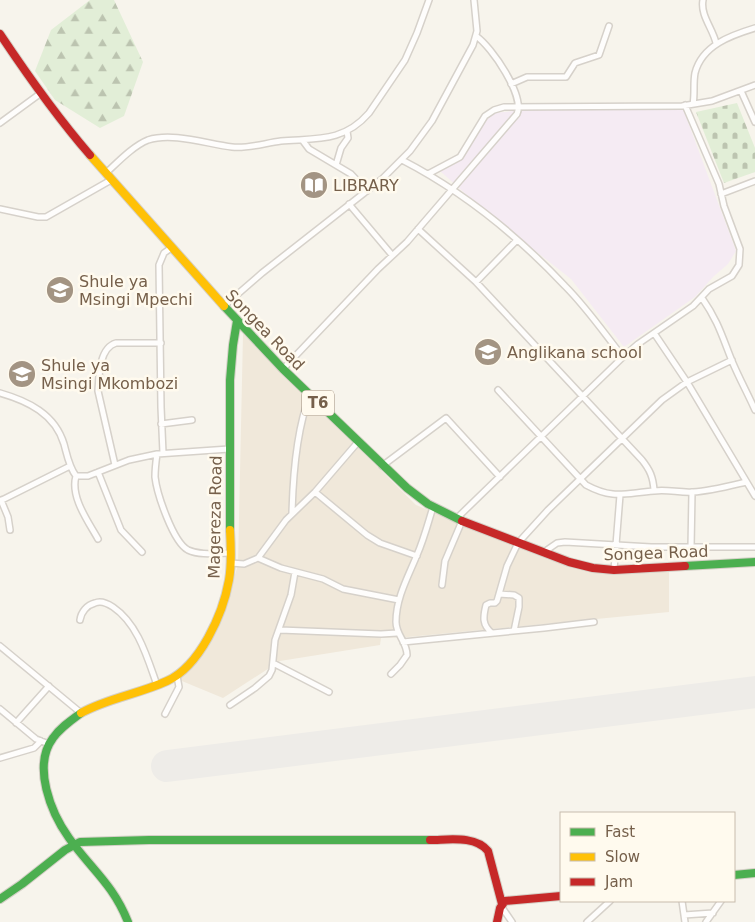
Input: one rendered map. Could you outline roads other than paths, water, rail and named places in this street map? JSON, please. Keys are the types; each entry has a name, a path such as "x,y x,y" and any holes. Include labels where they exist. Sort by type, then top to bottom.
{"main road":[{"name":"Songea Road","path":"0,34 75,138 223,307 382,466 417,496 460,520 542,553 593,568 614,570 755,562"},
{"name":"Magereza Road","path":"128,922 113,890 74,844 59,821 46,791 43,764 45,743 65,723 81,713 177,676 200,650 214,624 227,590 231,563 229,449 231,356 237,321"},
{"path":"0,899 74,844 88,841 475,841 483,844 488,851 501,905 497,922"},
{"path":"735,877 755,873"},
{"path":"501,905 511,900 560,896"}],"street":[{"path":"0,209 46,217 109,176 137,146 150,139 195,140 234,147 330,137 347,130 369,114 400,67 417,33 429,0"},
{"path":"223,307 262,272 367,191 402,160 432,121 467,58 476,36 474,0"},
{"path":"703,0 703,10 716,43"},
{"path":"511,84 527,77 567,77 575,63 599,55 610,26"},
{"path":"693,104 695,77 698,66 716,43 755,28"},
{"path":"476,36 493,53 511,84 520,107"},
{"path":"428,174 461,156 472,135 488,113 504,107 686,105 712,101 755,85"},
{"path":"741,90 755,122"},
{"path":"0,123 41,93"},
{"path":"442,585 445,561 460,520 500,477 623,357 702,298 709,289 732,276 739,265 740,249 713,168 686,105"},
{"path":"283,368 418,229 513,119 520,107"},
{"path":"336,165 341,148 348,138 347,130"},
{"path":"303,141 308,148 350,174 367,191"},
{"path":"402,160 452,189 518,240 566,286 588,311 623,357"},
{"path":"721,194 755,181"},
{"path":"349,204 392,255"},
{"path":"418,229 476,282 649,468 653,477 654,490"},
{"path":"476,282 518,240"},
{"path":"170,248 164,253 159,265 161,424 160,453 155,477 172,528 186,549 195,553 231,553"},
{"path":"702,298 718,324 755,410"},
{"path":"654,333 687,382 755,496"},
{"path":"114,465 98,391 106,348 110,344 116,343 161,343"},
{"path":"492,632 484,625 485,611 488,604 497,601 507,566 518,543 662,400 687,382 732,360"},
{"path":"498,390 541,438 586,484 595,490 606,494 620,495 654,490 692,492 746,482"},
{"path":"0,393 27,402 49,418 63,441 70,466 76,476 74,489 76,496 98,539"},
{"path":"292,513 301,424 310,395"},
{"path":"382,466 446,418 500,477"},
{"path":"161,424 192,420"},
{"path":"231,563 244,564 258,558 292,513 315,492 358,442"},
{"path":"76,476 88,476 114,465 160,453 229,449"},
{"path":"10,530 8,517 0,501 70,466"},
{"path":"98,472 121,530 142,552"},
{"path":"315,492 367,535 380,543 417,556"},
{"path":"691,548 692,492"},
{"path":"614,570 620,495"},
{"path":"407,651 397,633 396,614 399,600 417,556 433,506"},
{"path":"542,553 550,546 565,542 691,548 755,547"},
{"path":"258,558 295,572 323,579 343,590 399,600"},
{"path":"230,705 264,682 272,670 273,647 293,587 295,572"},
{"path":"499,594 514,595 519,598 514,631"},
{"path":"80,620 84,610 97,601 104,602 121,613 133,628 146,656 156,685"},
{"path":"403,642 594,622"},
{"path":"280,630 373,634 397,633"},
{"path":"391,674 405,659 407,651 416,641"},
{"path":"0,646 81,713"},
{"path":"272,663 329,692"},
{"path":"165,714 179,687 177,676"},
{"path":"16,723 49,686"},
{"path":"0,709 16,723 45,743"},
{"path":"0,758 45,743"},
{"path":"587,922 609,902"},
{"path":"682,902 685,922"},
{"path":"706,922 720,902"},
{"path":"501,905 512,922"},
{"path":"684,915 713,913"}],"place":[{"name":"LIBRARY","path":"314,185"},
{"name":"Shule ya Msingi Mpechi","path":"60,290"},
{"name":"Anglikana school","path":"488,352"},
{"name":"Shule ya Msingi Mkombozi","path":"22,374"}]}
